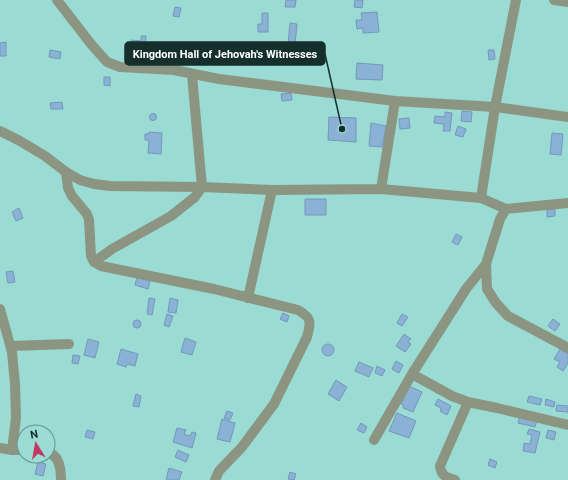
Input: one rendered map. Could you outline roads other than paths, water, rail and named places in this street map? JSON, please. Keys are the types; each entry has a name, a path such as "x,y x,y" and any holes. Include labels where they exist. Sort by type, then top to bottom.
{"street":[{"path":"57,0 106,62 120,67 174,70 192,75 219,79 395,101 495,107 568,117"},
{"path":"482,198 495,107 516,0"},
{"path":"554,0 568,2"},
{"path":"94,262 112,249 172,216 195,197 202,187 192,75"},
{"path":"381,190 395,101"},
{"path":"0,131 45,156 66,172 80,180 94,184 110,186 202,187 272,190 381,190 482,198 506,209 568,203"},
{"path":"66,172 68,188 72,196 87,214 89,220 90,256 94,262 101,266 214,289 298,310 305,314 309,319 310,327 307,337 274,404 242,447 219,471 215,480"},
{"path":"248,298 272,190"},
{"path":"506,209 500,219 486,264 487,289 496,303 508,316 568,348"},
{"path":"374,440 412,374 466,289 486,264"},
{"path":"0,309 7,343 12,352 16,418 12,450"},
{"path":"7,343 69,344"},
{"path":"412,374 452,396 468,402 568,424"},
{"path":"455,480 444,476 440,466 468,402"},
{"path":"0,448 16,450"},
{"path":"56,458 61,470 61,480"}],"place":[{"name":"Kingdom Hall of Jehovah's Witnesses","path":"342,129"}]}
